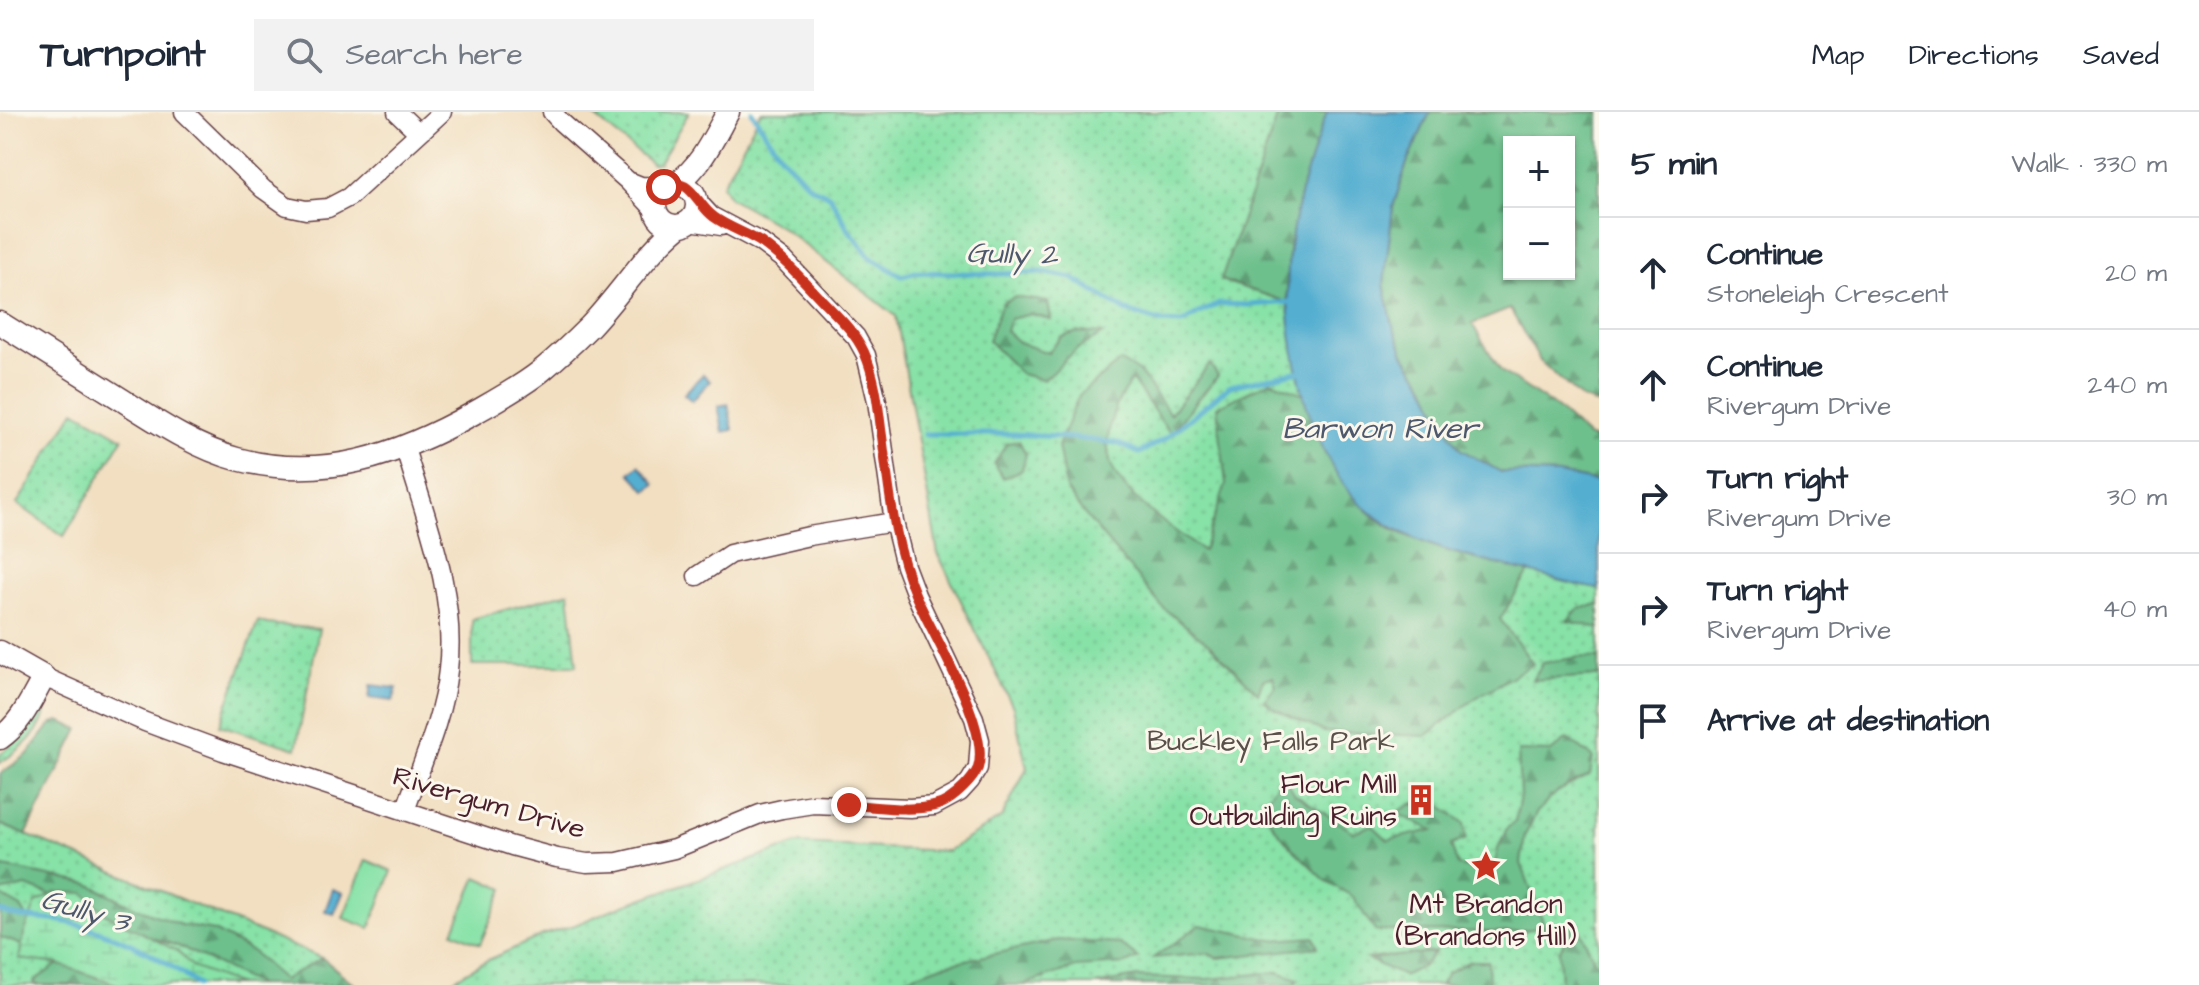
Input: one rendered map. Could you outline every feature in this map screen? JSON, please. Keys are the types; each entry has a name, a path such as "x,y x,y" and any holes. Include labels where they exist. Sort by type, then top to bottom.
{"street":[{"path":"184,112 263,189 287,206 306,210 328,208 349,197 442,112"},
{"path":"397,112 419,133"},
{"name":"Rivergum Drive","path":"0,652 44,677 145,722 223,751 542,854 587,863 618,862 674,849 760,814 782,809 813,804 934,806 947,801 970,781 978,768 980,740 974,718 905,566 894,522 877,401 861,346 784,260 760,242 711,216 680,212 628,181 552,112"},
{"path":"0,323 158,422 236,459 292,468 355,463 405,448 491,403 540,371 591,325 680,212 701,160 728,112"},
{"path":"680,212 656,199 670,185 691,173 701,160"},
{"path":"628,181 641,186 689,187 680,212"},
{"path":"405,448 445,585 450,649 441,708 405,811"},
{"path":"697,576 730,554 809,536 894,522"},
{"path":"0,738 20,719 44,677"}],"green space":[{"path":"589,112 689,112 659,163 652,164"},
{"name":"Buckley Falls Park","path":"761,112 1279,112 1221,280 1287,302 1297,365 1443,550 1599,589 1599,985 444,985 484,962 543,935 797,844 947,851 1002,817 1027,768 1013,707 938,554 896,316 780,226 729,197 722,185"},
{"path":"1279,112 1327,112 1301,191 1289,249 1287,302 1221,280"},
{"path":"1430,112 1599,112 1599,405 1581,398 1540,361 1510,309 1472,324 1501,371 1555,407 1587,436 1599,440 1599,482 1558,474 1501,472 1459,449 1426,387 1405,356 1393,326 1384,284 1393,207 1408,160"},
{"path":"1015,297 1048,302 1051,320 1031,314 1010,319 1006,331 1018,342 1048,353 1061,337 1078,332 1103,334 1076,350 1044,380 1021,374 988,340 1002,303"},
{"path":"1121,361 1141,374 1170,414 1210,364 1218,376 1170,433 1132,380 1113,414 1109,454 1118,478 1147,509 1181,535 1203,551 1226,484 1217,407 1271,381 1304,394 1317,434 1337,474 1364,507 1381,521 1430,545 1529,572 1500,619 1533,664 1474,699 1426,736 1324,732 1275,709 1264,700 1276,686 1273,677 1263,679 1258,693 1209,644 1163,608 1066,489 1058,446 1079,395"},
{"path":"75,410 123,438 64,536 17,504"},
{"path":"1019,441 1026,454 1022,470 1003,478 994,464 1007,443"},
{"path":"569,592 577,665 472,665 472,619"},
{"path":"1599,604 1599,628 1567,621 1578,609"},
{"path":"258,621 319,629 296,749 220,725"},
{"path":"1580,657 1599,658 1599,676 1532,680 1543,663"},
{"path":"45,706 36,731 23,746 0,763 0,754"},
{"path":"59,721 79,729 26,835 0,824 0,774 27,755 52,723"},
{"path":"1567,739 1593,757 1590,775 1558,791 1537,812 1525,835 1521,863 1545,927 1512,932 1375,931 1353,897 1325,880 1290,846 1273,825 1263,803 1283,775 1295,794 1354,832 1372,825 1388,840 1433,830 1396,813 1412,804 1432,799 1464,823 1466,839 1451,845 1458,866 1493,871 1507,828 1515,822 1520,796 1518,751 1551,752"},
{"path":"0,824 322,958 355,985 0,985"},
{"path":"366,860 392,871 370,928 343,918"},
{"path":"4,867 89,884 181,925 214,931 253,952 283,980 322,958 355,985 259,985 181,947 147,936 106,914 26,886 0,892 0,869"},
{"path":"477,877 504,889 480,944 453,932"},
{"path":"57,892 84,893 106,914 177,951 194,968 239,985 119,985 58,964 19,959 24,934 36,903"},
{"path":"0,895 21,907 42,942 35,950 0,937"},
{"path":"1576,921 1599,965 1599,985 1561,985 1559,951"},
{"path":"1200,925 1272,940 1314,937 1318,947 1218,958 1207,953 1153,958"},
{"path":"1058,940 1120,944 1138,958 1126,964 1076,967 1023,985 885,985 943,965"},
{"path":"1435,952 1422,967 1403,976 1367,959"},
{"path":"1470,961 1488,961 1489,985 1440,985 1448,972"},
{"path":"58,964 119,985 35,985 34,981"},
{"path":"1278,972 1298,979 1294,985 1095,985 1136,977 1207,979"}],"water":[{"name":"Barwon River","path":"1327,112 1430,112 1408,160 1393,207 1384,284 1393,326 1405,356 1460,449 1501,472 1558,474 1599,482 1599,589 1462,555 1418,540 1379,518 1361,504 1341,481 1311,419 1300,383 1289,311 1288,277 1293,230 1300,195"},
{"path":"703,374 710,381 692,401 684,394"},
{"path":"728,404 733,430 723,432 718,406"},
{"path":"639,465 655,484 647,491 630,473"},
{"path":"371,685 397,688 393,701 369,698"},
{"path":"333,889 343,893 334,914 325,911"}],"waterway":[{"name":"Gully 2","path":"752,112 781,156 811,187 830,196 849,230 871,258 902,276 916,272 1042,272 1072,278 1126,311 1162,322 1183,323 1219,304 1292,302"},
{"path":"925,434 1014,434 1073,438 1117,443 1139,453 1163,440 1230,386 1305,370"},
{"name":"Gully 3","path":"0,911 80,925 116,937 167,963 197,985"}],"place":[{"name":"Flour Mill Outbuilding Ruins","path":"1421,800"},
{"name":"Mt Brandon (Brandons Hill)","path":"1486,866"}],"route":[{"path":"664,187 677,183 689,187 711,216 760,242 784,260 856,337 866,355 877,401 894,522 905,566 974,718 980,740 978,768 960,792 947,801 934,806 910,808 849,805"}]}
